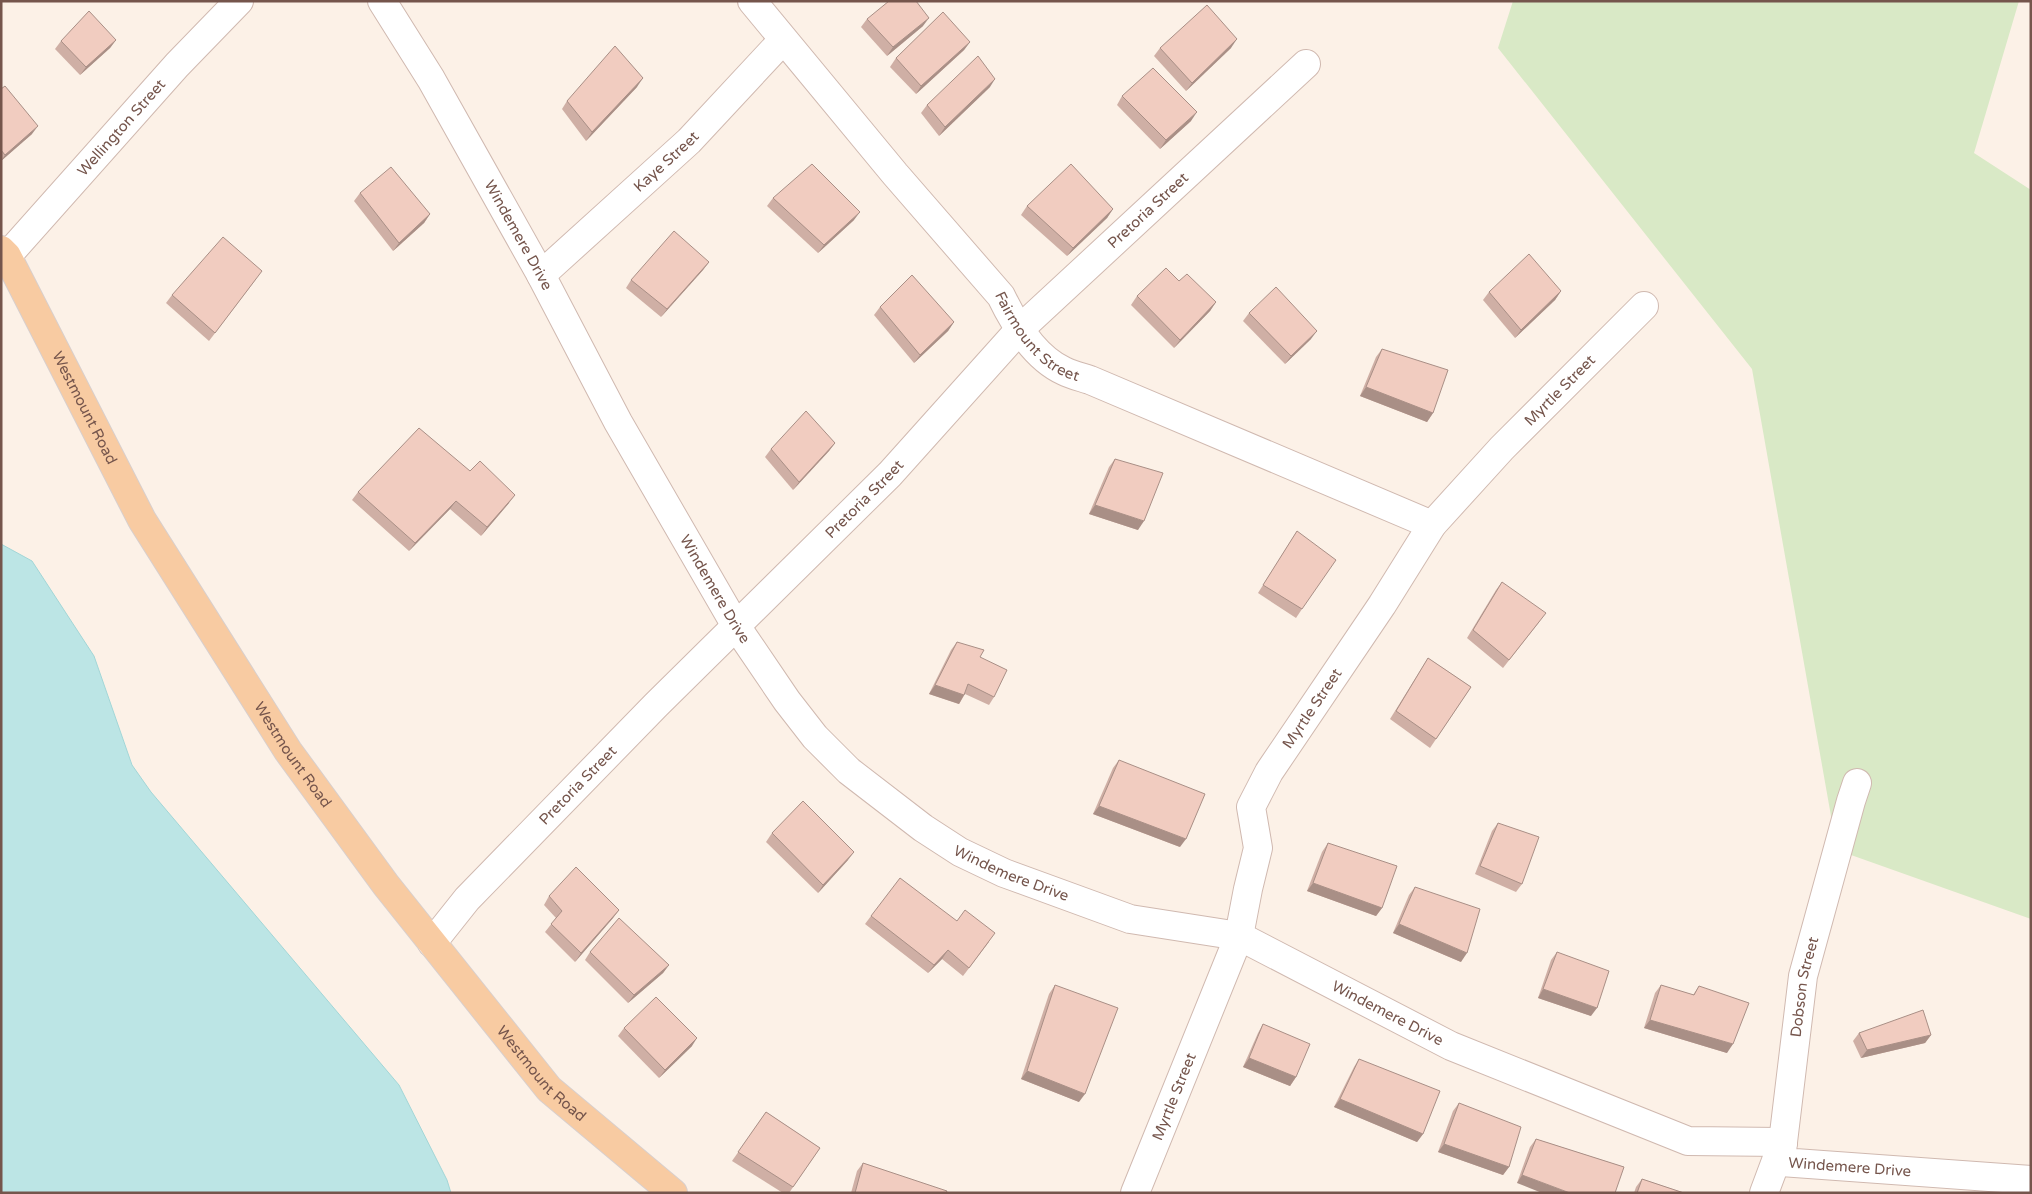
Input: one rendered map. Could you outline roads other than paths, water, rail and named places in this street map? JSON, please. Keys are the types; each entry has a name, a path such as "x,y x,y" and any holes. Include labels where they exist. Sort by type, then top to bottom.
{"main road":[{"name":"Westmount Road","path":"4,253 142,520 288,751 386,885 549,1089 673,1193"}],"street":[{"name":"Wellington Street","path":"4,253 238,1"},
{"name":"Windemere Drive","path":"382,1 431,79 541,275 618,422 736,626 787,701 815,737 850,771 923,828 960,852 1004,874 1130,919 1239,936 1451,1046 1688,1141 1783,1142 1782,1162 2031,1180"},
{"name":"Fairmount Street","path":"752,1 911,193 1001,296 1010,315 1046,359 1062,371 1090,380 1432,525"},
{"name":"Kaye Street","path":"541,275 689,141 783,40"},
{"name":"Pretoria Street","path":"432,943 467,899 656,706 890,474 1020,329 1306,64"},
{"name":"Myrtle Street","path":"1135,1193 1239,936 1258,848 1252,807 1269,772 1382,605 1432,525 1502,448 1644,306"},
{"name":"Dobson Street","path":"1764,1193 1783,1142 1802,976 1851,801 1858,783"}],"water":[{"path":"1,544 32,561 94,656 132,765 151,792 399,1085 447,1180 451,1193 1,1193"}]}
